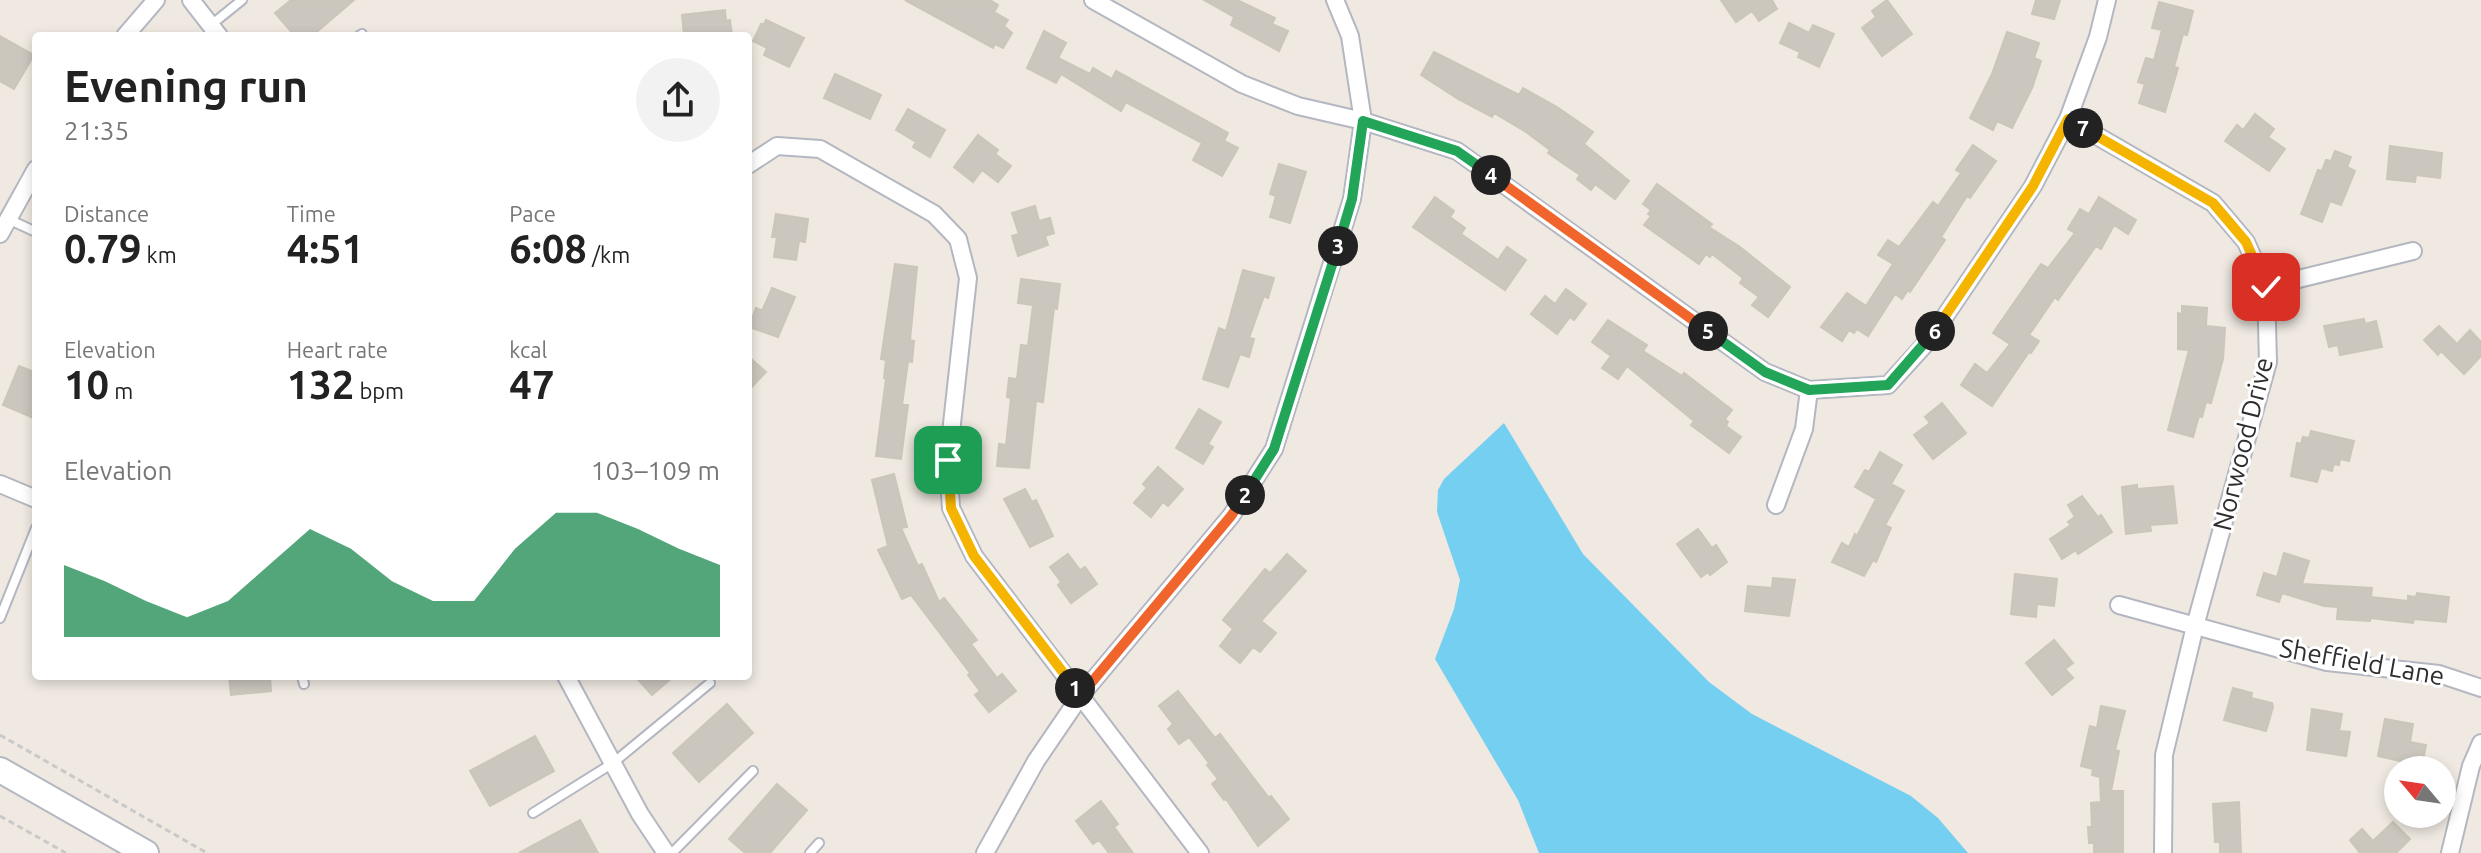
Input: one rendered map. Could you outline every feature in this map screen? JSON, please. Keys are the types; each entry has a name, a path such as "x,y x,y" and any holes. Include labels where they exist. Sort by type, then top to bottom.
{"street":[{"path":"128,32 156,0"},
{"path":"191,0 215,31"},
{"path":"1093,0 1242,84 1298,106 1363,121 1457,151 1765,372 1809,390 1888,385 1929,340 2033,186 2068,119 2098,37 2107,0"},
{"path":"985,853 1036,761 1081,695 1231,516 1274,449 1352,199 1363,121 1350,36 1335,0"},
{"name":"Norwood Drive","path":"2068,119 2213,203 2246,242 2266,287 2268,362 2195,626 2164,755 2163,853"},
{"path":"752,162 777,146 820,149 934,214 958,239 968,278 948,460 951,508 974,556 1200,853"},
{"path":"4,227 32,176"},
{"path":"2266,287 2413,251"},
{"path":"1776,505 1804,429 1809,390"},
{"path":"0,484 32,497"},
{"path":"2119,605 2195,626"},
{"name":"Sheffield Lane","path":"2195,626 2327,662 2439,674 2481,688"},
{"path":"568,680 662,851"},
{"path":"2450,853 2471,766 2481,743"},
{"path":"0,770 146,853"}],"lane":[{"path":"215,31 242,0"},
{"path":"4,227 32,231"},
{"path":"0,618 32,538"},
{"path":"533,813 613,763 710,683"},
{"path":"662,851 753,771"},
{"path":"810,853 819,843"}],"path":[{"path":"0,735 207,853"},
{"path":"0,816 66,853"}],"water":[{"path":"1504,423 1583,554 1709,682 1752,714 1911,796 1938,818 1968,853 1539,853 1518,800 1435,659 1454,609 1460,580 1437,512 1438,490 1444,479"}],"building":[{"path":"291,0 354,0 317,32 292,32 275,13"},
{"path":"905,0 990,0 998,5 994,12 1008,20 1004,26 1012,33 1003,48 995,44 993,48"},
{"path":"1204,0 1237,0 1275,18 1272,24 1288,31 1279,51 1231,25 1234,17"},
{"path":"1721,0 1772,0 1777,9 1759,21 1752,11 1736,22"},
{"path":"1887,0 1912,34 1882,56 1862,28 1876,17 1872,11"},
{"path":"2036,0 2060,0 2054,19 2032,14"},
{"path":"2159,2 2193,11 2187,35 2183,34 2174,67 2178,68 2165,112 2139,103 2145,84 2138,82 2146,58 2154,60 2162,30 2152,28"},
{"path":"725,10 732,32 684,32 682,15"},
{"path":"766,20 804,38 789,67 764,55 767,48 753,41"},
{"path":"1789,23 1809,33 1813,25 1834,34 1819,67 1798,57 1800,52 1780,43"},
{"path":"1044,31 1066,43 1058,58 1090,74 1093,68 1112,79 1116,71 1228,133 1224,141 1238,148 1222,176 1193,160 1202,143 1126,102 1121,111 1061,74 1056,83 1027,68"},
{"path":"2007,32 2039,43 2034,58 2041,61 2032,88 2012,128 1997,121 1993,130 1970,118 1992,74"},
{"path":"0,36 32,54 32,58 14,89 0,81"},
{"path":"1434,52 1519,95 1523,88 1557,107 1593,132 1584,144 1629,181 1615,199 1595,184 1591,190 1577,179 1580,175 1548,153 1550,150 1526,132 1494,113 1492,117 1458,99 1421,75"},
{"path":"835,74 881,95 870,119 824,98"},
{"path":"908,109 945,130 930,157 913,147 916,142 896,130"},
{"path":"2255,114 2274,129 2268,137 2285,149 2269,171 2225,141 2237,125 2243,130"},
{"path":"978,135 998,150 995,154 1011,166 998,182 982,170 973,182 954,167"},
{"path":"1973,145 1996,161 1970,198 1967,196 1941,237 1945,240 1910,292 1908,290 1902,299 1895,294 1868,336 1857,329 1854,333 1849,330 1842,341 1821,327 1847,293 1866,306 1893,264 1878,255 1888,240 1899,247 1933,202 1938,206 1961,173 1956,170"},
{"path":"2390,146 2442,153 2440,178 2416,175 2415,182 2387,179"},
{"path":"2335,151 2351,157 2347,167 2355,171 2341,205 2330,201 2322,222 2301,214 2318,170 2322,171 2326,160 2331,161"},
{"path":"1279,164 1306,172 1290,223 1270,217 1276,196 1270,194"},
{"path":"1657,184 1790,287 1768,317 1752,305 1759,297 1740,283 1743,278 1712,254 1710,257 1706,254 1699,264 1644,225 1651,216 1648,214 1651,210 1643,204"},
{"path":"1435,197 1454,211 1450,217 1465,228 1461,234 1498,260 1507,247 1526,260 1505,290 1413,227"},
{"path":"2099,197 2136,220 2128,234 2114,225 2101,249 2096,246 2058,300 2055,297 2029,335 2039,341 1992,406 1961,385 1975,364 1987,373 2010,344 1993,333 2041,264 2048,268 2075,233 2068,229 2080,209 2089,214"},
{"path":"1035,206 1039,221 1050,218 1054,233 1045,236 1048,245 1018,256 1012,236 1019,234 1012,213"},
{"path":"776,214 808,219 805,242 799,241 796,260 774,257 777,237 772,237"},
{"path":"895,264 917,267 910,340 914,341 912,362 908,361 902,405 908,405 901,459 876,456 886,379 886,360 881,359"},
{"path":"1243,270 1274,278 1249,338 1254,339 1249,357 1240,354 1228,387 1203,379 1219,328 1226,331"},
{"path":"1021,279 1060,284 1057,309 1054,308 1043,402 1036,401 1029,468 997,466 999,444 1006,445 1011,398 1007,397 1009,378 1017,379 1021,345 1028,346 1033,305 1018,303"},
{"path":"772,288 795,297 778,337 752,328 756,308 762,311"},
{"path":"1566,289 1586,304 1574,320 1570,317 1557,334 1531,314 1545,296 1555,304"},
{"path":"2182,306 2207,308 2206,326 2225,328 2223,359 2211,403 2206,402 2193,437 2168,430 2189,350 2178,349 2178,313 2182,314"},
{"path":"2364,319 2365,324 2376,321 2382,347 2340,355 2338,345 2329,347 2324,326"},
{"path":"1608,320 1647,345 1643,351 1682,376 1684,373 1732,410 1725,419 1728,422 1726,426 1741,437 1729,453 1691,425 1694,421 1627,366 1618,379 1602,368 1611,356 1592,342"},
{"path":"2439,326 2457,344 2470,330 2481,342 2481,356 2464,374 2441,351 2438,355 2424,340"},
{"path":"752,360 766,372 752,387"},
{"path":"19,366 32,371 32,417 3,405"},
{"path":"1942,403 1966,433 1933,459 1914,435 1930,423 1925,417"},
{"path":"1199,409 1221,422 1208,444 1213,447 1203,464 1176,448"},
{"path":"2311,431 2354,441 2349,461 2340,459 2339,465 2334,464 2332,471 2321,468 2317,482 2291,476 2297,443 2301,444 2303,437 2309,438"},
{"path":"1880,452 1902,465 1891,484 1904,491 1885,525 1891,528 1876,562 1873,560 1864,576 1832,562 1842,543 1849,547 1855,534 1857,536 1876,499 1855,487 1865,470 1869,472"},
{"path":"1158,467 1183,489 1168,506 1163,502 1151,517 1134,503 1147,488 1143,484"},
{"path":"894,474 907,527 901,528 918,566 922,564 939,602 944,598 977,640 971,644 997,678 1002,674 1016,691 989,712 975,695 980,691 968,675 970,673 911,595 902,599 878,550 888,546 872,480"},
{"path":"2137,485 2137,489 2173,486 2177,523 2150,525 2151,531 2126,534 2122,487"},
{"path":"1025,489 1032,502 1036,500 1053,536 1030,547 1004,499"},
{"path":"2082,496 2098,517 2101,515 2112,532 2078,554 2076,550 2062,559 2050,539 2071,525 2068,522 2075,517 2068,505"},
{"path":"1698,529 1712,548 1716,545 1727,562 1710,575 1708,572 1701,577 1677,544"},
{"path":"2284,553 2309,561 2302,584 2372,588 2371,597 2408,601 2408,596 2416,597 2417,593 2449,597 2446,622 2337,619 2338,607 2324,606 2282,593 2279,602 2257,595 2264,573 2277,577"},
{"path":"1068,554 1080,570 1085,567 1097,584 1071,603 1050,567"},
{"path":"1287,554 1306,571 1261,621 1276,633 1260,652 1253,647 1240,663 1220,646 1233,629 1223,620 1265,569 1270,573"},
{"path":"2015,574 2057,579 2054,606 2037,604 2036,617 2011,614"},
{"path":"1773,578 1795,580 1789,616 1745,611 1748,586 1772,588"},
{"path":"2054,640 2073,663 2065,669 2073,678 2052,695 2026,663"},
{"path":"229,680 270,680 271,691 231,695"},
{"path":"639,680 669,680 652,695"},
{"path":"2233,688 2252,693 2251,698 2272,703 2266,731 2224,720"},
{"path":"1178,691 1215,738 1220,734 1289,819 1258,846 1212,784 1218,779 1189,737 1179,744 1168,729 1173,724 1159,706"},
{"path":"727,704 753,733 699,782 673,753"},
{"path":"2101,706 2125,711 2115,750 2119,751 2111,791 2123,791 2123,853 2094,853 2094,843 2089,843 2091,803 2101,802 2100,777 2092,775 2093,769 2081,766 2090,726 2097,728"},
{"path":"2312,709 2342,714 2339,731 2350,732 2346,756 2307,750"},
{"path":"2385,719 2413,724 2410,742 2426,745 2424,756 2378,756"},
{"path":"535,736 554,771 490,806 470,771"},
{"path":"777,784 807,810 770,853 745,853 729,839"},
{"path":"1101,801 1118,824 1114,827 1133,853 1109,853 1099,840 1093,844 1076,821"},
{"path":"2239,802 2241,853 2220,853 2220,842 2215,842 2213,804"},
{"path":"580,820 598,853 519,853"},
{"path":"2387,828 2399,828 2410,839 2396,853 2360,853 2350,840 2362,829 2373,841"}],"route":[{"path":"948,460 951,508 974,556 1081,695 1231,516 1274,449 1352,199 1363,121 1457,151 1765,372 1809,390 1888,385 1929,340 2033,186 2068,119 2213,203 2246,242 2266,287"}]}
